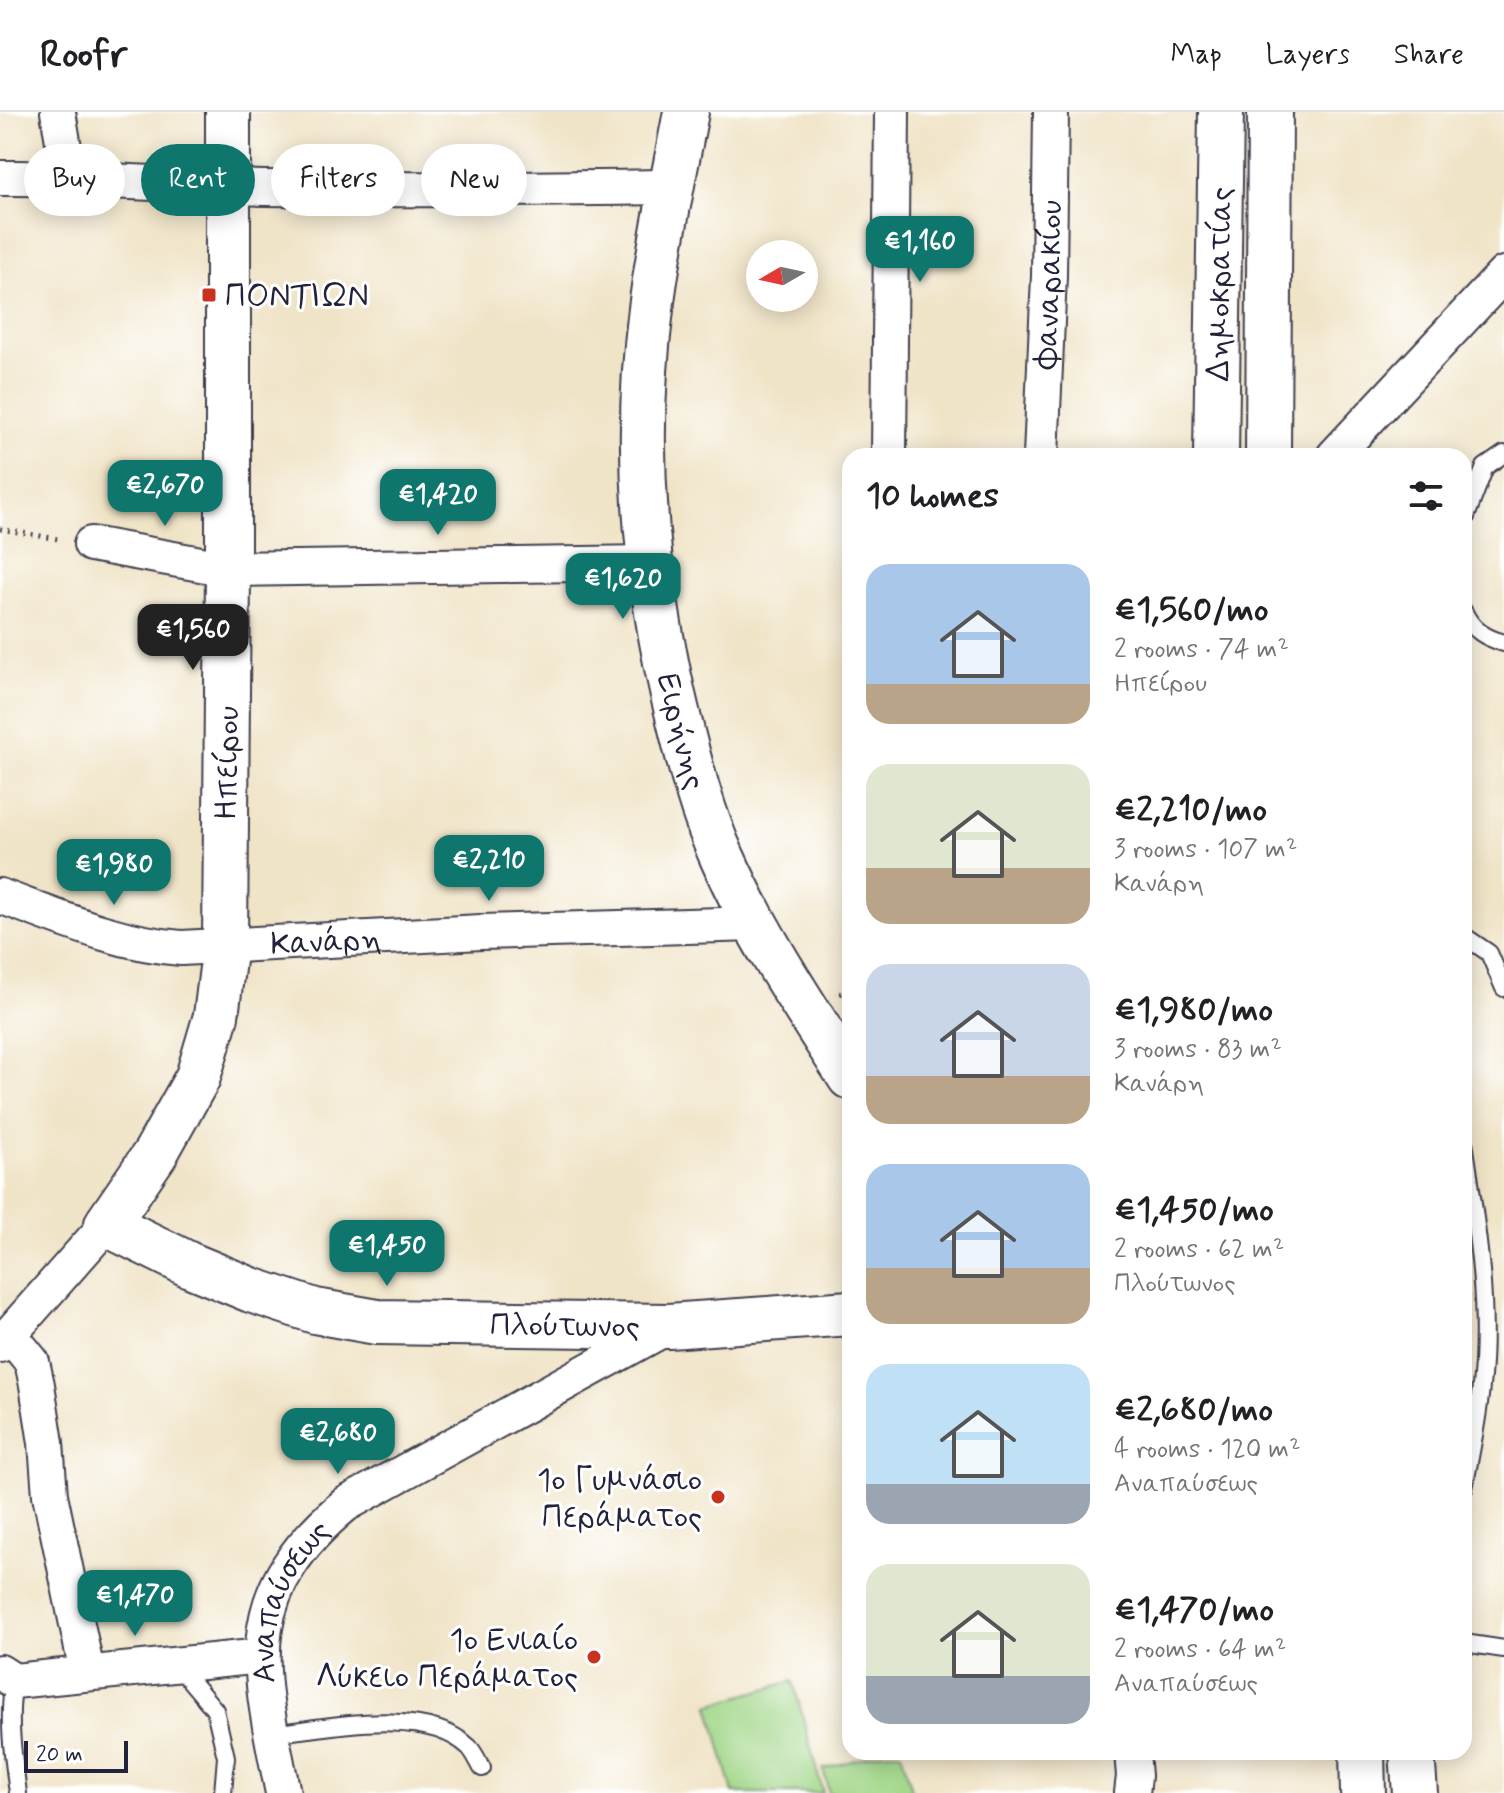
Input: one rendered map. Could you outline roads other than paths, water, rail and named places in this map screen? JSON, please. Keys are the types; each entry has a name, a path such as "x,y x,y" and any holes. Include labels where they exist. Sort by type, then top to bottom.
{"street":[{"path":"58,112 63,144"},
{"name":"Ηπείρου","path":"228,112 228,144"},
{"name":"Ειρήνης","path":"686,112 651,309 642,424 648,563 664,661 693,778 721,856 756,924 842,1065"},
{"path":"889,448 892,112"},
{"name":"Φαναρακίου","path":"1041,448 1049,276 1051,112"},
{"name":"Δημοκρατίας","path":"1216,448 1221,112"},
{"name":"Δημοκρατίας","path":"1268,448 1270,112"},
{"path":"0,178 24,178"},
{"path":"255,187 439,190 672,187"},
{"name":"Ηπείρου","path":"5,1340 107,1224 155,1154 198,1077 216,1016 225,944 228,216"},
{"path":"1341,448 1504,274"},
{"path":"91,544 228,569 648,563"},
{"name":"Κανάρη","path":"0,896 108,936 144,945 181,948 481,932 756,924"},
{"name":"Πλούτωνος","path":"107,1224 188,1264 251,1290 315,1311 377,1322 669,1326 842,1314"},
{"name":"Αναπαύσεως","path":"283,1793 263,1682 262,1656 268,1608 303,1544 346,1504 669,1326"},
{"path":"5,1340 32,1362 46,1443 50,1495 87,1672"},
{"path":"7,1677 262,1656"},
{"path":"1132,1793 1133,1760"},
{"path":"1362,1760 1363,1793"},
{"path":"1413,1760 1415,1793"}],"lane":[{"path":"1472,501 1485,467 1504,454"},
{"path":"1472,625 1483,636 1504,643"},
{"path":"1472,941 1489,953 1504,988"},
{"path":"1472,1193 1484,1313 1482,1384 1472,1442"},
{"path":"1472,1644 1504,1649"},
{"path":"176,1664 215,1710 226,1757 223,1793"},
{"path":"7,1677 18,1793"},
{"path":"271,1734 389,1722 432,1726 470,1748 482,1768"}],"place":[{"name":"ΠΟΝΤΙΩΝ","path":"209,295"},
{"name":"1ο Γυμνάσιο Περάματος","path":"718,1497"},
{"name":"1ο Ενιαίο Λύκειο Περάματος","path":"594,1657"}]}
